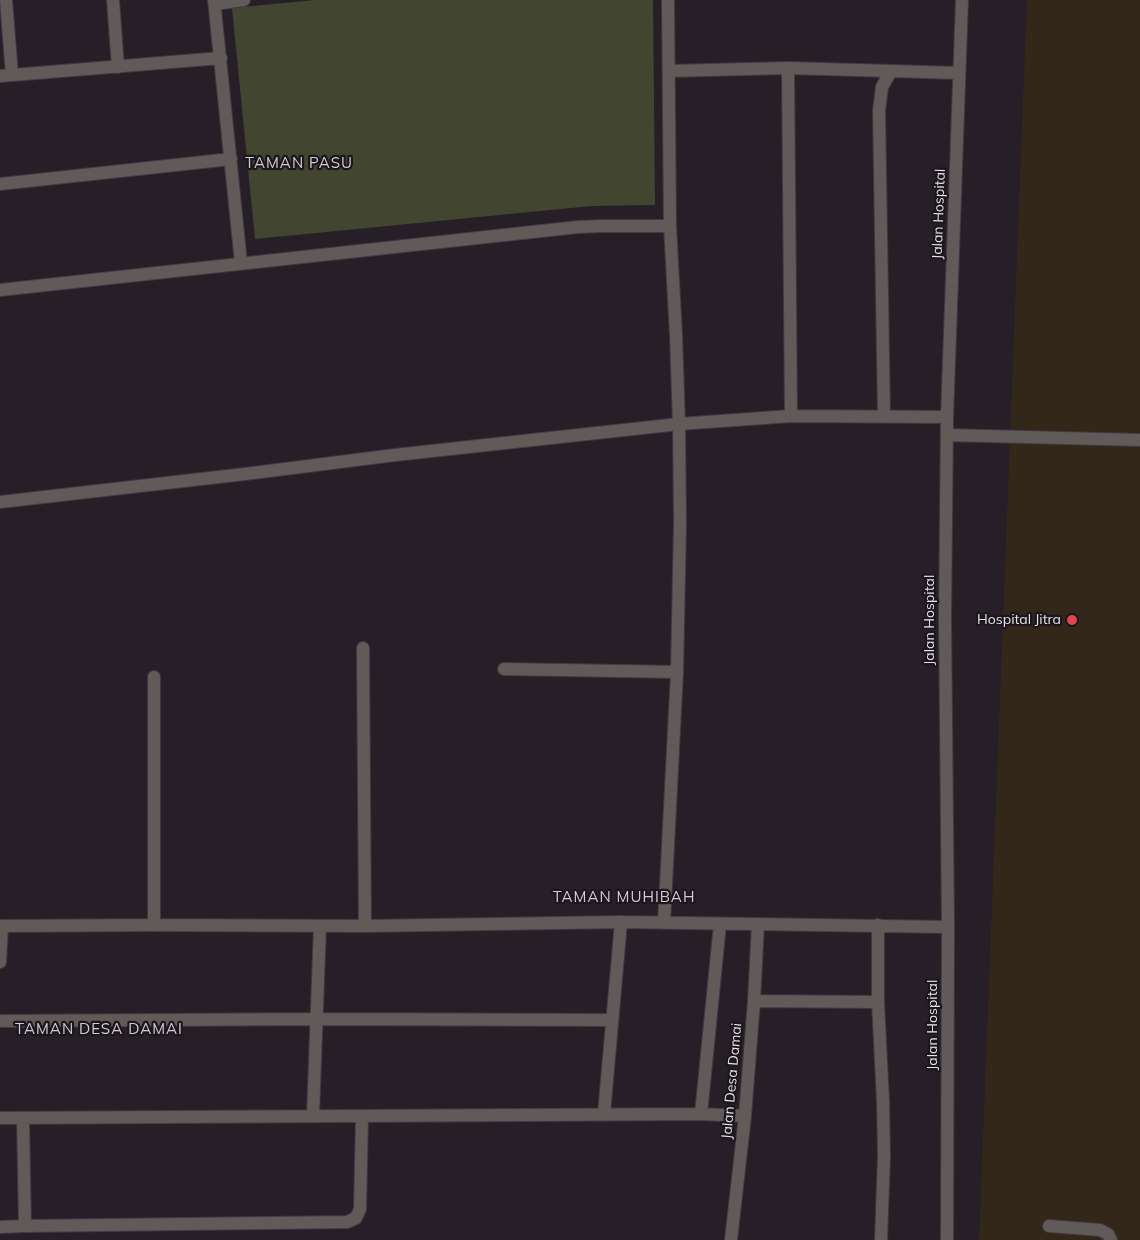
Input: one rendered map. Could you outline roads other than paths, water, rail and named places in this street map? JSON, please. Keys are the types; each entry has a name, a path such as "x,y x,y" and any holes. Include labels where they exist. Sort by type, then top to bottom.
{"street":[{"path":"6,0 6,76 221,58"},
{"path":"113,0 118,67"},
{"path":"241,263 215,2 244,0"},
{"path":"664,923 676,672 680,524 679,424 670,226 668,0"},
{"name":"Jalan Hospital","path":"947,1240 948,927 945,618 947,417 962,0"},
{"path":"669,71 788,68 959,73"},
{"path":"788,68 791,416"},
{"path":"884,416 879,111 882,87 891,71"},
{"path":"0,184 231,159"},
{"path":"0,290 578,227 670,226"},
{"path":"0,502 395,455 679,424 791,416 947,417"},
{"path":"947,435 1140,440"},
{"path":"363,648 365,926"},
{"path":"504,669 676,672"},
{"path":"154,677 154,925"},
{"path":"0,962 1,926 365,926 621,922 948,927"},
{"path":"604,1114 621,922"},
{"path":"701,1114 720,924"},
{"name":"Jalan Desa Damai","path":"731,1240 745,1116 758,924"},
{"path":"878,925 878,1002 884,1110 881,1240"},
{"path":"313,1116 320,926"},
{"path":"754,1002 878,1002"},
{"path":"0,1022 316,1019 612,1020"},
{"path":"0,1118 604,1114 745,1116"},
{"path":"0,1227 347,1222 356,1218 360,1209 362,1117"},
{"path":"23,1119 25,1226"},
{"path":"1049,1226 1100,1230 1108,1234 1111,1240"}],"place":[{"name":"Hospital Jitra","path":"1072,620"}],"district":[{"name":"TAMAN PASU","path":"299,163"},
{"name":"TAMAN MUHIBAH","path":"624,897"},
{"name":"TAMAN DESA DAMAI","path":"99,1029"}]}
